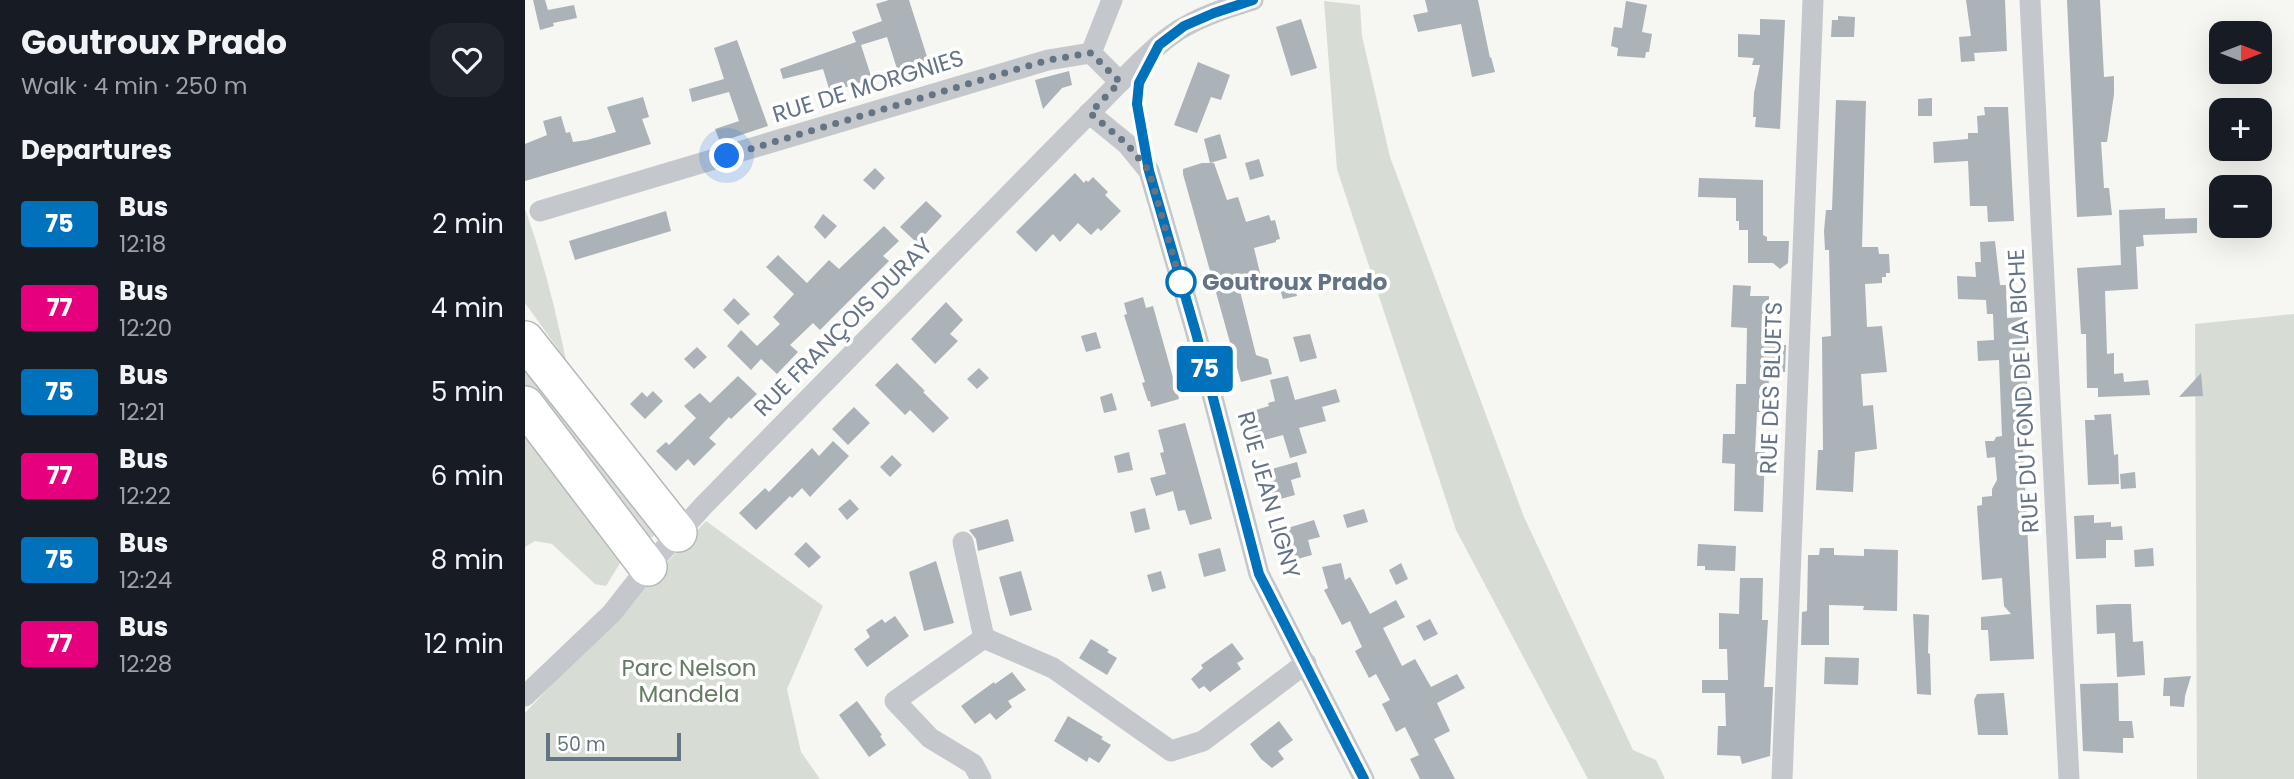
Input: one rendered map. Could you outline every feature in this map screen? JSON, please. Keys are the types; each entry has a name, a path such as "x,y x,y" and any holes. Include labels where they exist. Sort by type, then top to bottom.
{"highway":[{"path":"525,340 678,533"},
{"path":"525,405 648,567"}],"street":[{"path":"1112,0 1091,53 1120,82"},
{"name":"RUE FRANÇOIS DURAY","path":"525,696 612,613 678,533 1120,82 1159,45 1184,26 1253,0"},
{"name":"RUE DES BLUETS","path":"1782,779 1813,0"},
{"name":"RUE DU FOND DE LA BICHE","path":"2030,0 2069,779"},
{"name":"RUE DE MORGNIES","path":"540,211 1048,60 1091,53"},
{"name":"RUE JEAN LIGNY","path":"1090,113 1127,144 1149,171 1196,333 1259,574 1364,779"},
{"path":"963,541 984,638"},
{"path":"984,638 1053,668 1171,751 1203,741 1306,663"},
{"path":"971,774 930,738 895,701 984,638"}],"lane":[{"path":"1149,171 1137,104 1139,83 1159,45"}],"green space":[{"path":"1324,1 1360,5 1362,36 1390,157 1524,517 1633,750 1656,760 1665,779 1588,779 1456,530 1337,169"},
{"path":"525,209 548,284 566,360 525,303"},
{"path":"2294,314 2294,779 2197,779 2195,324"},
{"path":"525,351 658,531 653,537 647,539 525,391"},
{"path":"525,430 622,560 606,586 595,584 552,544 535,541 525,547"},
{"name":"Parc Nelson Mandela","path":"706,521 823,606 787,689 801,752 820,779 525,779 525,713"}],"building":[{"path":"533,0 545,0 548,10 574,5 577,18 553,23 554,26 540,30"},
{"path":"889,0 909,0 929,63 898,72 887,37 861,45 872,79 830,92 823,69 783,79 780,69 856,42 852,32 882,21 876,4"},
{"path":"1425,0 1478,0 1495,72 1472,77 1461,24 1418,32 1413,15 1428,12"},
{"path":"1966,0 2005,0 2007,51 1974,53 1975,61 1961,62 1959,37 1971,36"},
{"path":"2067,0 2100,0 2104,77 2114,76 2107,142 2101,142 2104,188 2109,188 2112,215 2077,217"},
{"path":"1626,1 1647,5 1642,32 1652,34 1649,52 1646,52 1645,58 1617,56 1618,48 1611,46 1614,27 1622,28"},
{"path":"1838,16 1855,17 1854,37 1831,37 1832,20 1838,20"},
{"path":"1301,19 1317,68 1291,76 1276,27"},
{"path":"1760,19 1785,20 1780,129 1755,127 1754,93 1760,65 1752,65 1754,58 1738,57 1738,34 1760,35"},
{"path":"737,40 768,126 720,142 715,129 739,121 729,92 692,102 689,89 724,79 714,48"},
{"path":"1198,62 1230,75 1221,100 1211,97 1197,133 1174,125"},
{"path":"1069,71 1072,85 1062,88 1043,109 1035,80"},
{"path":"643,97 649,117 642,119 651,144 525,181 525,144 547,135 543,121 561,116 566,133 570,132 573,142 587,140 616,132 607,107"},
{"path":"1932,98 1932,116 1918,116 1918,99"},
{"path":"1836,100 1866,101 1862,247 1878,247 1879,254 1889,254 1890,273 1882,277 1882,283 1865,284 1867,327 1882,326 1887,372 1861,374 1863,406 1873,405 1877,449 1855,452 1853,492 1816,490 1818,450 1823,450 1822,337 1831,336 1829,250 1825,250 1824,231 1826,210 1832,210"},
{"path":"1984,107 2008,107 2014,221 1988,222 1987,206 1970,206 1968,161 1934,163 1933,142 1968,139 1968,133 1978,133 1977,116 1985,115"},
{"path":"1220,134 1227,158 1210,163 1204,139"},
{"path":"1259,159 1264,176 1250,180 1245,163"},
{"path":"1202,163 1214,163 1227,200 1238,197 1246,222 1269,215 1271,221 1275,220 1280,239 1254,248 1261,277 1238,283 1256,355 1268,359 1272,374 1241,382 1183,174 1183,169"},
{"path":"875,168 885,178 874,190 863,180"},
{"path":"1075,173 1084,183 1093,177 1108,192 1105,195 1121,211 1101,231 1098,228 1091,235 1078,223 1060,242 1053,234 1036,252 1016,232"},
{"path":"1699,178 1763,180 1763,235 1767,237 1767,241 1789,241 1788,263 1780,269 1773,263 1748,263 1748,230 1739,230 1739,221 1736,221 1736,198 1698,197"},
{"path":"926,201 942,216 917,243 900,227"},
{"path":"2165,208 2165,219 2197,218 2197,233 2143,235 2144,246 2136,247 2138,289 2105,291 2107,354 2114,353 2114,374 2123,373 2124,382 2148,380 2150,395 2098,397 2098,388 2087,388 2086,334 2081,334 2077,268 2121,265 2119,210"},
{"path":"666,211 671,231 575,260 569,241"},
{"path":"823,214 837,226 825,239 814,227"},
{"path":"884,226 899,241 883,256 889,261 820,330 813,323 790,345 798,352 777,374 761,359 751,370 727,346 741,330 757,346 780,324 773,317 794,294 766,267 778,255 807,283 829,260 839,269"},
{"path":"1995,241 2000,285 2006,285 2007,318 2023,317 2030,428 2022,429 2034,659 1990,661 1988,630 1981,630 1981,617 2011,614 2004,606 2002,578 1982,580 1977,506 1982,505 1982,497 1992,496 1997,480 1995,457 1987,458 1985,441 1994,441 1996,437 2002,436 1999,360 1978,361 1977,341 1994,340 1993,314 1987,314 1986,300 1958,299 1957,276 1976,277 1975,262 1981,262 1980,242"},
{"path":"1293,279 1297,296 1283,299 1278,283"},
{"path":"1733,285 1751,286 1750,296 1769,296 1768,345 1786,345 1785,372 1769,372 1768,412 1757,412 1755,452 1765,452 1763,512 1734,511 1735,464 1722,463 1723,434 1735,434 1736,384 1746,384 1747,328 1731,327"},
{"path":"1143,297 1146,308 1153,306 1179,399 1151,407 1124,315 1127,314 1124,303"},
{"path":"734,298 750,314 738,325 723,310"},
{"path":"946,302 963,320 950,334 958,341 935,364 911,339"},
{"path":"1096,332 1101,348 1086,352 1081,336"},
{"path":"1310,334 1317,358 1300,362 1293,337"},
{"path":"697,347 707,357 694,369 684,359"},
{"path":"897,363 949,418 933,433 910,410 905,415 875,385"},
{"path":"979,368 989,378 977,389 967,379"},
{"path":"2201,373 2203,396 2179,397"},
{"path":"738,376 757,394 709,438 716,444 694,466 688,459 676,471 656,451 666,442 669,445 696,418 684,406 700,393 710,403"},
{"path":"1288,376 1295,400 1336,389 1340,402 1322,407 1326,421 1299,428 1307,453 1290,458 1283,435 1257,442 1249,412 1269,406 1268,403 1275,401 1270,380"},
{"path":"653,391 663,401 645,419 630,404 642,392 647,397"},
{"path":"1112,393 1117,410 1104,413 1100,397"},
{"path":"854,407 870,423 848,445 832,429"},
{"path":"2111,414 2114,455 2118,454 2119,484 2088,485 2085,420 2095,420 2094,415"},
{"path":"1185,423 1212,519 1190,525 1185,510 1178,511 1173,491 1156,496 1150,478 1166,474 1160,453 1164,452 1158,430"},
{"path":"833,441 849,456 810,497 802,488 792,498 790,496 756,530 739,513 765,488 769,492 812,448 819,456"},
{"path":"1129,452 1133,470 1118,473 1114,456"},
{"path":"892,455 902,465 890,477 880,467"},
{"path":"1297,462 1301,477 1291,480 1295,495 1273,501 1265,471"},
{"path":"2135,472 2136,488 2121,489 2120,474"},
{"path":"850,499 859,509 847,520 838,509"},
{"path":"1145,508 1150,529 1135,533 1130,512"},
{"path":"1364,509 1368,522 1347,528 1343,515"},
{"path":"2094,515 2094,523 2111,522 2111,527 2122,526 2123,540 2106,540 2106,558 2076,559 2074,516"},
{"path":"1008,519 1014,541 978,551 976,539 969,530"},
{"path":"1314,520 1320,537 1308,540 1312,555 1290,561 1281,530"},
{"path":"806,542 821,557 809,568 794,554"},
{"path":"1698,544 1736,546 1735,571 1705,570 1705,566 1697,566"},
{"path":"1220,548 1226,571 1204,577 1198,554"},
{"path":"1820,548 1834,548 1834,555 1864,556 1864,549 1898,550 1897,611 1829,605 1829,645 1801,645 1802,612 1807,611 1808,555 1819,555"},
{"path":"2153,548 2154,566 2135,567 2134,550"},
{"path":"936,561 954,623 924,631 909,572"},
{"path":"1341,563 1345,580 1350,577 1370,614 1396,600 1405,617 1383,628 1402,666 1415,659 1431,687 1457,674 1465,688 1437,703 1450,731 1434,739 1455,779 1420,779 1410,759 1419,755 1405,727 1396,732 1382,704 1390,700 1376,674 1369,678 1355,651 1362,647 1350,621 1342,625 1324,590 1328,588 1322,567"},
{"path":"1401,563 1408,579 1396,585 1389,570"},
{"path":"1021,571 1032,610 1010,616 999,577"},
{"path":"1161,571 1166,588 1152,592 1147,575"},
{"path":"1740,578 1763,578 1762,620 1768,620 1764,687 1773,687 1770,756 1742,764 1740,756 1717,755 1718,726 1726,726 1725,693 1702,693 1702,680 1728,680 1727,649 1719,649 1719,613 1739,614"},
{"path":"2131,604 2133,642 2143,641 2145,675 2117,677 2115,633 2097,634 2096,605"},
{"path":"1913,614 1929,615 1931,695 1917,694"},
{"path":"895,616 909,636 867,667 854,649 870,637 866,630 882,619 885,623"},
{"path":"1430,619 1438,634 1424,641 1416,626"},
{"path":"1091,639 1117,658 1107,675 1079,658"},
{"path":"1232,643 1244,659 1237,663 1241,669 1210,692 1204,686 1199,689 1191,679 1203,668 1201,665"},
{"path":"1825,657 1859,658 1858,685 1824,684"},
{"path":"1012,672 1026,690 1008,701 1012,707 996,720 990,713 975,724 961,706"},
{"path":"2191,676 2184,707 2170,706 2170,696 2163,696 2164,678"},
{"path":"2118,683 2119,721 2132,721 2134,738 2123,738 2123,753 2083,751 2080,684"},
{"path":"2004,693 2008,735 1978,735 1974,700 1977,694"},
{"path":"857,701 882,735 880,736 886,745 869,757 839,715"},
{"path":"1068,716 1103,737 1101,739 1111,745 1099,763 1089,757 1087,762 1054,741"},
{"path":"1279,721 1293,740 1278,751 1284,759 1272,768 1250,744"}],"bus line":[{"name":"75","path":"1253,0 1184,26 1159,45 1139,83 1137,104 1149,171 1196,333 1259,574 1364,779"}],"place":[{"name":"Goutroux Prado","path":"1181,282"}],"route":[{"path":"727,156 1048,60 1091,53 1120,82 1090,113 1127,144 1149,171 1182,287 1181,282"}]}
